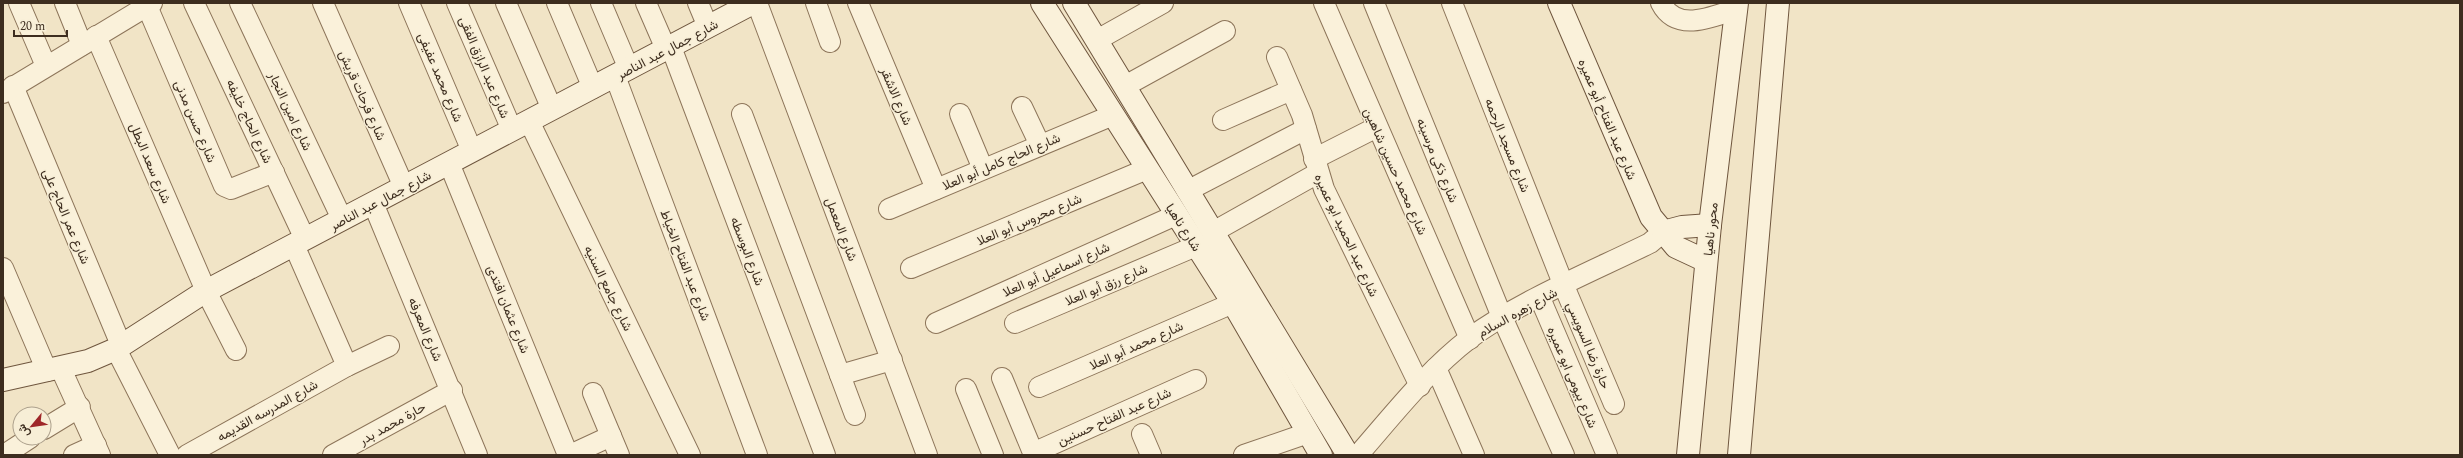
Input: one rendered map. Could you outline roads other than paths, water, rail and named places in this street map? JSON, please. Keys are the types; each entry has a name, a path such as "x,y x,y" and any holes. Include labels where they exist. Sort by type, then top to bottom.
{"main road":[{"name":"شارع جمال عبد الناصر","path":"3,380 54,370 88,361 119,347 206,291 753,3"},
{"name":"شارع ناهيا","path":"1042,3 1233,303 1321,455"},
{"name":"شارع ناهيا","path":"1074,3 1348,455"},
{"name":"شارع عبد الفتاح أبو عميره","path":"1559,3 1647,210 1676,247 1706,261"},
{"path":"1738,455 1778,3"},
{"name":"محور ناهيا","path":"1688,455 1706,261 1737,6"},
{"path":"1663,232 1682,226 1710,225"}],"street":[{"path":"20,3 46,66"},
{"name":"شارع سعد البطل","path":"65,3 89,40 206,291 236,350"},
{"name":"شارع الحاج خليفه","path":"194,3 274,172 300,242"},
{"name":"شارع امين النجار","path":"240,3 342,219"},
{"name":"شارع فرحات قريش","path":"323,3 404,187"},
{"name":"شارع محمد عفيفى","path":"409,3 472,151"},
{"name":"شارع عبد الرازق الفقى","path":"457,3 521,126"},
{"path":"506,3 552,109"},
{"path":"557,3 593,88"},
{"name":"شارع عبد الفتاح الخياط","path":"601,3 622,72 757,455"},
{"name":"شارع البوسطه","path":"646,3 668,48 825,455"},
{"path":"698,3 708,27"},
{"name":"شارع المعمل","path":"757,3 927,455"},
{"path":"816,3 830,42"},
{"name":"شارع الاشقر","path":"858,3 936,189"},
{"path":"1097,40 1163,3"},
{"name":"شارع محمد حسين شاهين","path":"1324,3 1470,339"},
{"name":"شارع ذكى مرسينه","path":"1374,3 1502,317 1564,455"},
{"name":"شارع مسجد الرحمه","path":"1452,3 1564,286"},
{"path":"1661,3 1674,16 1689,22 1697,21 1737,6"},
{"path":"8,90 149,5"},
{"name":"شارع حسن مدنى","path":"149,5 224,186 231,189 274,172"},
{"path":"1125,86 1225,31"},
{"name":"شارع عبد الحميد ابو عميره","path":"1277,57 1306,129 1316,166 1331,204 1420,386"},
{"name":"شارع عمر الحاج على","path":"8,90 119,347 170,455"},
{"path":"1223,120 1291,90"},
{"path":"1022,107 1040,145"},
{"path":"742,114 855,415"},
{"path":"960,114 983,169"},
{"name":"شارع الحاج كامل أبو العلا","path":"889,209 1113,115"},
{"name":"شارع جامع السنيه","path":"521,126 690,455"},
{"path":"1213,232 1377,127"},
{"path":"1187,191 1306,129"},
{"name":"شارع عثمان افتدى","path":"449,163 569,455"},
{"name":"شارع محروس أبو العلا","path":"911,268 1147,169"},
{"name":"شارع المعرفه","path":"373,203 478,455"},
{"name":"شارع اسماعيل أبو العلا","path":"936,323 1176,215"},
{"name":"شارع زهره السلام","path":"1358,455 1436,368 1470,339 1502,317 1650,243 1663,232"},
{"path":"300,242 347,366"},
{"name":"شارع رزق أبو العلا","path":"1015,322 1196,246"},
{"path":"3,268 54,370 80,407 98,450 74,455"},
{"name":"حارة رضا السويسي","path":"1564,286 1614,404"},
{"name":"شارع بيومى ابو عميره","path":"1540,298 1607,455"},
{"name":"شارع محمد أبو العلا","path":"1039,388 1233,303"},
{"name":"شارع المدرسه القديمه","path":"186,455 347,366 389,346"},
{"path":"840,375 892,360"},
{"path":"1436,368 1474,455"},
{"path":"1002,378 1033,454"},
{"name":"شارع عبد الفتاح حسنين","path":"1033,454 1196,380"},
{"path":"966,389 993,455"},
{"name":"حارة محمد بدر","path":"345,452 452,390"},
{"path":"593,393 619,455"},
{"path":"52,424 80,407"},
{"path":"1244,455 1308,433"},
{"path":"1142,434 1152,455"},
{"path":"569,455 611,436"},
{"path":"4,455 18,446"}]}
